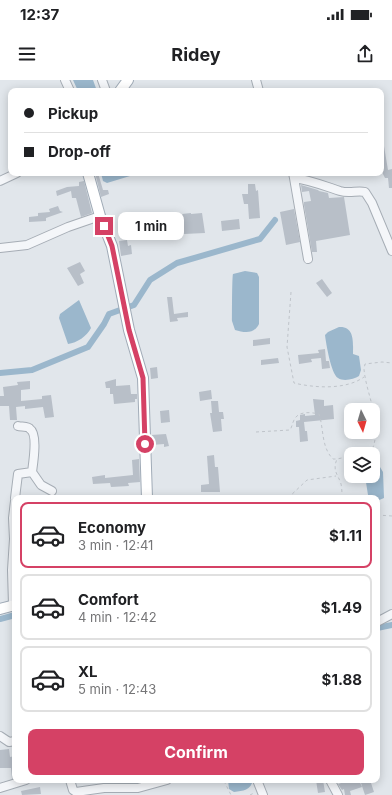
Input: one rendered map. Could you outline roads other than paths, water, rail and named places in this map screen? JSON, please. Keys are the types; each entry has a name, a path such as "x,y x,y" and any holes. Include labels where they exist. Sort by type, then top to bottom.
{"main road":[{"path":"89,176 100,216 112,246 120,295 143,378 147,495"},
{"path":"0,609 12,606"}],"street":[{"path":"0,181 11,176"},
{"path":"293,176 308,258"},
{"path":"296,176 352,194 361,191 365,192 370,199 392,251"},
{"path":"0,248 27,244 74,224 100,216"},
{"path":"18,426 29,428 32,431 34,444 32,472 41,486 52,492"},
{"path":"15,495 18,474 32,472"},
{"path":"380,621 392,615"},
{"path":"0,736 8,742 12,741"},
{"path":"0,788 16,783"},
{"path":"71,783 73,790 76,792 104,788 138,788 156,783"},
{"path":"260,783 263,795"},
{"path":"332,783 338,795"}],"water":[{"path":"73,80 93,80 96,88 77,88"},
{"path":"102,176 130,176 107,183 103,181"},
{"path":"245,271 257,273 259,277 259,324 255,330 249,332 235,330 232,321 233,274"},
{"path":"79,300 91,328 81,339 68,344 59,318 60,314"},
{"path":"339,327 348,329 353,340 353,354 359,356 361,370 359,376 352,379 343,380 338,378 333,371 329,358 325,335"},
{"path":"380,467 383,472 384,498 380,500 380,495 368,495 366,483 380,483"},
{"path":"228,783 252,783 248,788 243,790 234,792 229,789"}],"waterway":[{"path":"0,373 32,370 88,347 109,314 134,305 150,280 177,263 260,239 275,220"},
{"path":"0,619 12,616"},
{"path":"380,627 392,625"}]}
